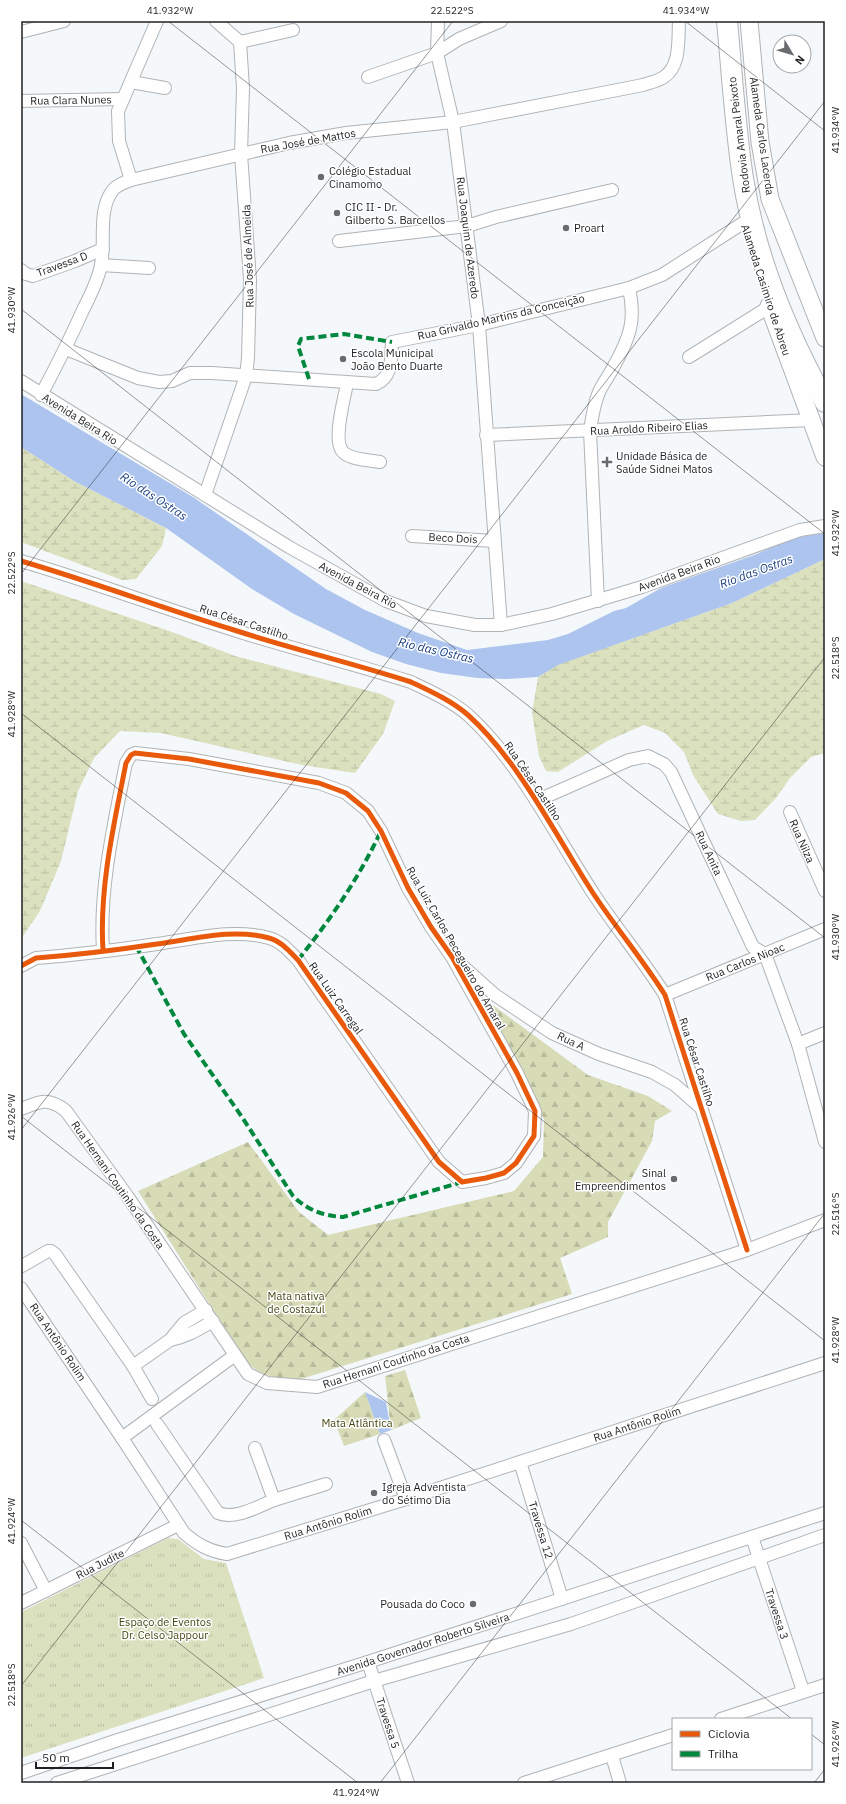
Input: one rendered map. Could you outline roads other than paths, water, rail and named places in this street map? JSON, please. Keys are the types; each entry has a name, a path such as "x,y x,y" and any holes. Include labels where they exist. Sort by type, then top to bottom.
{"highway":[{"name":"Rodovia Amaral Peixoto","path":"727,21 743,178 752,220 770,282 796,346 825,402"},
{"name":"Rodovia Amaral Peixoto","path":"740,21 746,43 752,159 757,187 781,248 789,296 825,374"}],"main road":[{"name":"Alameda Casimiro de Abreu","path":"720,21 732,165 743,223 769,307 825,457"},
{"path":"746,43 749,21"},
{"path":"781,248 825,338"}],"street":[{"path":"21,32 64,21"},
{"path":"131,180 119,141 118,111 157,21"},
{"path":"216,21 240,42 293,30"},
{"name":"Rua Joaquim de Azeredo","path":"438,21 437,53 453,122 479,325 501,625"},
{"path":"368,77 437,53 464,37 501,21"},
{"name":"Rua José de Mattos","path":"42,395 66,349 92,292 101,264 105,212 109,196 114,189 131,180 289,143 346,133 453,122 643,85 664,77 673,67 677,55 678,21"},
{"name":"Rua José de Almeida","path":"205,495 246,376 249,342 250,280 241,154 243,88 240,42"},
{"path":"131,82 165,88"},
{"name":"Rua Clara Nunes","path":"21,101 122,99"},
{"path":"339,241 467,226 496,217 612,190"},
{"name":"Rua Grivaldo Martins da Conceição","path":"66,349 138,378 159,382 172,381 190,373 212,372 246,376 376,384 384,380 389,373 392,342 479,325 629,288 662,275 743,223"},
{"name":"Travessa D","path":"21,270 26,274 34,276 102,249"},
{"path":"101,264 149,268"},
{"path":"598,601 590,432 593,411 599,390 614,367 632,322 632,306 629,288"},
{"path":"689,357 769,307"},
{"name":"Avenida Beira Rio","path":"21,381 289,547 386,601 426,616 475,625 501,625 552,614 598,601 800,530 825,526"},
{"path":"347,383 339,428 339,447 344,453 354,457 380,462"},
{"name":"Rua Aroldo Ribeiro Elias","path":"486,435 590,432 812,420"},
{"name":"Beco Dois","path":"412,536 494,541"},
{"name":"Rua César Castilho","path":"21,561 96,583 135,599 177,611 232,630 411,682 434,693 467,714 493,740 536,801 594,894 644,963 665,995 746,1250"},
{"name":"Rua Luiz Carlos Pecegueiro do Amaral","path":"104,950 103,909 112,835 126,763 131,755 135,753 189,760 319,783 346,793 368,811 381,831 408,888 431,927 452,957 535,1111 534,1136 516,1163 504,1172 486,1178 462,1182"},
{"name":"Rua Anita","path":"536,801 629,760 648,756 664,764 671,772 753,947 765,954"},
{"name":"Rua Nilza","path":"790,812 825,891"},
{"name":"Rua Carlos Nioac","path":"665,995 825,929"},
{"name":"Rua Luiz Carregal","path":"104,950 248,933 272,938 287,948 327,1002 438,1162 462,1182"},
{"path":"21,966 36,958 104,950"},
{"path":"765,954 798,1044 825,1142"},
{"name":"Rua A","path":"452,957 495,995 552,1033 599,1054 652,1072 674,1085 700,1107"},
{"path":"798,1044 825,1034"},
{"name":"Rua Hernani Coutinho da Costa","path":"21,1110 34,1103 49,1101 58,1104 66,1111 128,1197 248,1374 267,1383 317,1386 746,1250 825,1220"},
{"path":"22,1266 48,1251 55,1254 132,1366 152,1399"},
{"name":"Rua Antônio Rolim","path":"21,1288 184,1533 199,1545 213,1552 227,1554 520,1462 825,1363"},
{"path":"132,1366 170,1340 184,1323 206,1310"},
{"path":"170,1340 187,1336 213,1321"},
{"path":"122,1438 235,1355"},
{"path":"157,1424 218,1513 225,1516 233,1515 274,1500 326,1484"},
{"path":"384,1440 406,1498"},
{"path":"255,1448 274,1500"},
{"name":"Travessa 12","path":"520,1462 562,1599"},
{"name":"Avenida Governador Roberto Silveira","path":"21,1773 118,1740 368,1662 825,1513"},
{"name":"Rua Judite","path":"21,1603 178,1525"},
{"name":"Avenida Governador Roberto Silveira","path":"57,1783 374,1681 570,1624 825,1535"},
{"name":"Travessa 3","path":"752,1537 803,1691"},
{"path":"21,1542 46,1591"},
{"name":"Travessa 5","path":"368,1662 408,1783"},
{"path":"724,1718 825,1685"},
{"path":"524,1783 612,1756 672,1735"},
{"path":"612,1756 620,1783"}],"water":[{"name":"Rio das Ostras","path":"21,394 193,497 326,589 365,610 418,633 467,650 548,640 568,634 614,611 626,608 661,588 757,554 792,538 825,533 825,559 732,603 558,665 538,677 506,679 477,678 441,673 406,664 372,652 294,614 252,589 166,528 74,481 21,447"},
{"path":"365,1392 386,1402 391,1430 380,1434"}],"place":[{"name":"Colégio Estadual Cinamomo","path":"321,177"},
{"name":"CIC II - Dr. Gilberto S. Barcellos","path":"337,213"},
{"name":"Proart","path":"566,228"},
{"name":"Escola Municipal João Bento Duarte","path":"343,359"},
{"name":"Unidade Básica de Saúde Sidnei Matos","path":"607,462"},
{"name":"Sinal Empreendimentos","path":"674,1179"},
{"name":"Igreja Adventista do Sétimo Dia","path":"374,1493"},
{"name":"Pousada do Coco","path":"473,1604"}],"park label":[{"name":"Mata nativa de Costazul","path":"296,1302"},
{"name":"Mata Atlântica","path":"357,1423"},
{"name":"Espaço de Eventos Dr. Celso Jappour","path":"165,1628"}]}
